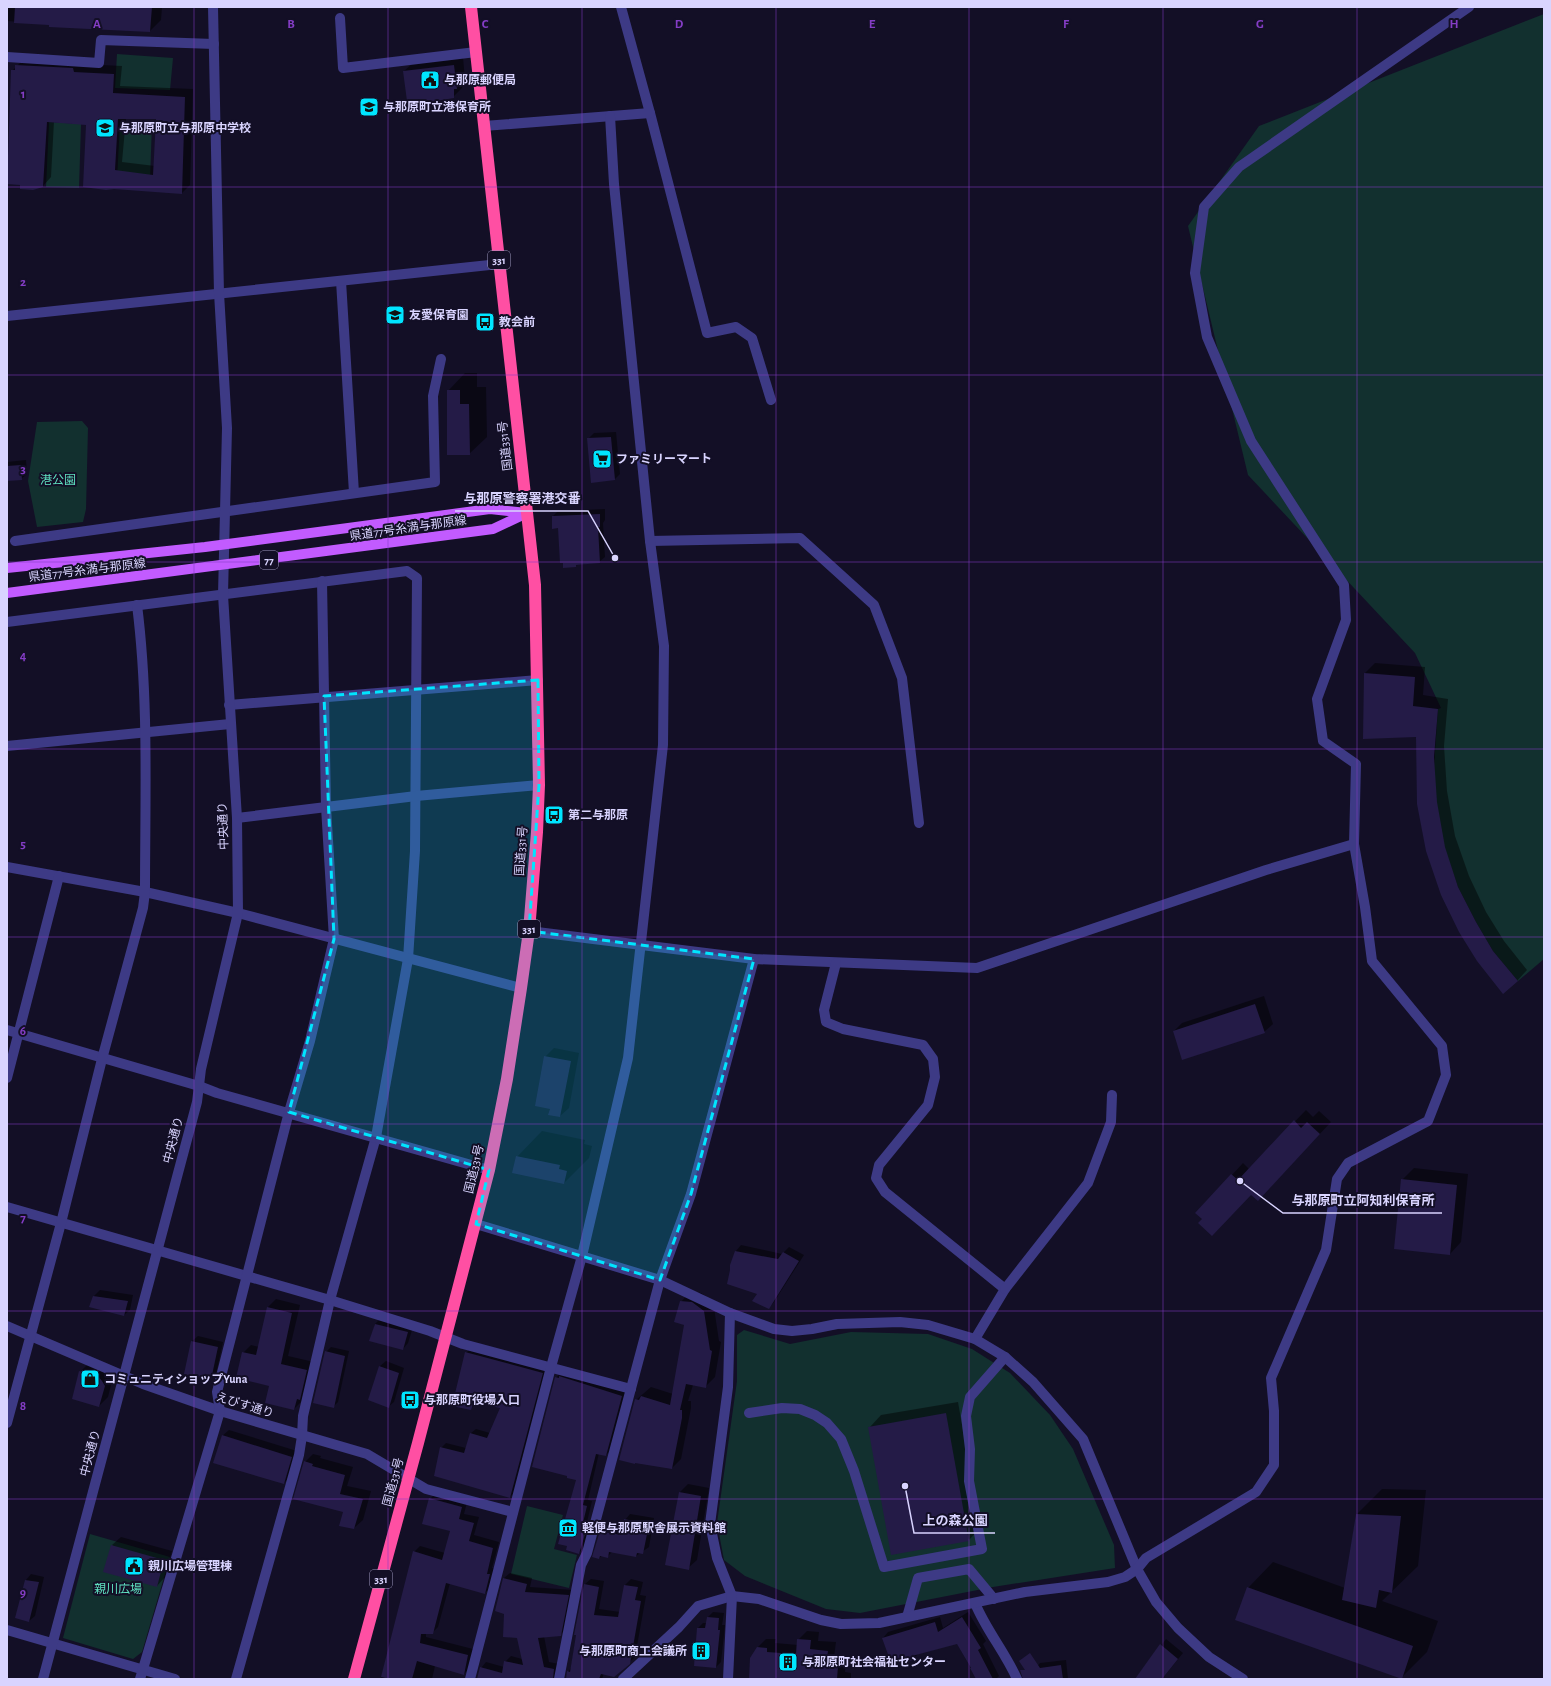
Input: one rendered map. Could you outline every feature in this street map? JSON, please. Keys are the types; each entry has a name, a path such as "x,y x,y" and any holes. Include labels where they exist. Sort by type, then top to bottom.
{"highway":[{"name":"国道331号","path":"354,1679 476,1224 489,1170 507,1079 529,931 539,785 535,584 471,7"}],"main road":[{"name":"県道77号糸満与那原線","path":"7,568 224,545 490,509 527,513"},
{"name":"県道77号糸満与那原線","path":"7,593 222,566 493,529 527,513"}],"street":[{"name":"中央通り","path":"43,1679 82,1528 197,1102 201,1069 238,913 237,818 230,724 222,566 226,512 227,428 219,293 213,7"},
{"path":"621,7 707,333 736,327 752,338 771,400"},
{"path":"623,1679 662,1643 698,1606 732,1596 743,1596 759,1599 821,1620 841,1624 874,1624 975,1604 1025,1592 1108,1582 1126,1577 1137,1569 1146,1558 1256,1492 1274,1465 1274,1411 1271,1378 1326,1250 1337,1179 1348,1163 1428,1120 1446,1075 1442,1046 1372,961 1366,907 1354,844 1356,764 1323,741 1316,699 1346,620 1344,585 1251,441 1207,337 1194,273 1204,207 1239,167 1469,7"},
{"path":"340,18 343,68 476,52"},
{"path":"7,57 99,63 100,40 214,44"},
{"path":"484,126 650,113"},
{"path":"470,1679 550,1368 582,1256 628,1058 663,745 664,646 650,542 614,184 610,116"},
{"path":"7,316 499,264"},
{"path":"341,281 354,493"},
{"path":"15,541 435,482 433,396 441,359"},
{"path":"650,542 800,538 874,605 902,678 919,823"},
{"path":"7,622 223,595 322,580 407,571 417,578 415,851 408,959 376,1137 330,1300 303,1416 299,1455 236,1679"},
{"path":"140,1679 220,1411 217,1392 289,1112 310,1041 334,939 326,807 322,580"},
{"path":"7,1423 143,908 145,892 145,733 141,631 138,605"},
{"path":"229,705 324,696 538,680"},
{"path":"7,746 230,724"},
{"path":"237,818 416,796 539,785"},
{"path":"529,931 754,959 977,968 1266,870 1354,844"},
{"path":"7,867 145,892 238,913 521,988"},
{"path":"7,1078 59,876"},
{"path":"559,1679 581,1565 587,1553 660,1280 691,1194 754,959"},
{"path":"836,963 824,1010 826,1022 843,1029 923,1045 933,1059 935,1076 928,1105 879,1165 876,1178 885,1192 1005,1289"},
{"path":"7,1030 102,1059 489,1170"},
{"path":"975,1339 1005,1289 1088,1183 1111,1122 1112,1095"},
{"path":"7,1207 330,1300 446,1336 463,1344 631,1389"},
{"path":"476,1224 660,1280 730,1313 774,1329 812,1329 837,1324 900,1322 928,1325 975,1339 1005,1357 1033,1382 1083,1439 1137,1569 1156,1602 1178,1628 1209,1657 1242,1679"},
{"path":"728,1679 732,1596 717,1558 710,1524 728,1387 730,1313"},
{"name":"えびす通り","path":"7,1326 124,1377 220,1411 367,1454 426,1489 513,1512"},
{"path":"749,1413 782,1408 800,1409 815,1414 827,1423 841,1439 854,1471 884,1567 982,1549 969,1481 970,1449 966,1416 967,1406 970,1397 1005,1357"},
{"path":"907,1617 918,1578 969,1569 994,1599"},
{"path":"975,1604 983,1623 1001,1649 1017,1679"},
{"path":"7,1630 175,1679"}],"highlighted area":[{"path":"538,680 539,785 529,931 754,959 691,1194 660,1280 476,1224 489,1170 289,1112 334,939 324,696"}],"green space":[{"path":"1544,14 1544,959 1518,981 1493,951 1458,887 1431,811 1438,709 1441,708 1415,653 1248,475 1188,226 1259,126"},
{"path":"117,54 173,58 170,90 115,88"},
{"path":"49,122 81,124 79,188 46,187"},
{"path":"120,122 152,123 150,181 117,179"},
{"name":"港公園","path":"82,421 88,428 86,509 83,522 37,527 28,481 37,422"},
{"path":"744,1330 790,1344 851,1332 928,1334 972,1349 1010,1373 1050,1415 1073,1449 1114,1545 1115,1568 993,1587 860,1613 826,1609 745,1576 724,1560 717,1523 737,1381 737,1335"},
{"path":"527,1506 563,1515 554,1549 577,1555 569,1588 511,1574"},
{"name":"親川広場","path":"90,1534 170,1557 142,1652 133,1659 63,1638"}],"building":[{"path":"15,7 152,7 150,32 49,27 49,25 14,23"},
{"path":"15,65 73,68 74,72 114,74 113,93 185,97 182,194 114,189 106,190 83,187 86,125 47,122 43,187 33,190 20,189 20,185 7,184 11,70 15,70","holes":["118,119 156,119 153,175 115,170"]},
{"name":"与那原郵便局","path":"454,65 457,89 454,89 454,98 423,103 422,99 407,101 403,71"},
{"path":"447,390 460,390 460,404 469,404 470,455 447,455"},
{"path":"611,437 615,480 591,483 587,438"},
{"path":"21,465 22,480 7,481 7,466"},
{"path":"600,514 600,527 598,527 600,563 576,565 576,567 563,568 563,563 560,563 558,528 552,529 552,516"},
{"path":"1364,673 1415,677 1413,706 1438,709 1434,757 1437,802 1445,847 1458,887 1476,922 1493,951 1518,981 1503,994 1477,961 1459,932 1441,895 1426,851 1417,804 1416,737 1363,739"},
{"path":"1255,1004 1265,1033 1182,1060 1173,1031"},
{"path":"544,1056 571,1061 560,1117 548,1115 550,1109 535,1106"},
{"path":"1294,1120 1301,1128 1307,1122 1320,1134 1258,1201 1251,1195 1212,1236 1198,1223 1202,1219 1195,1213 1231,1174 1238,1180"},
{"path":"516,1156 560,1165 559,1169 567,1171 564,1184 512,1173"},
{"path":"1401,1179 1457,1185 1450,1255 1394,1249"},
{"path":"735,1251 778,1259 783,1252 799,1261 769,1309 752,1301 757,1294 727,1284 730,1265"},
{"path":"93,1296 128,1301 124,1316 89,1307"},
{"path":"680,1301 692,1302 704,1311 710,1350 712,1351 706,1388 686,1384 680,1410 682,1410 682,1418 672,1469 635,1464 619,1460 635,1399 639,1400 641,1396 670,1405 684,1325 674,1322"},
{"path":"267,1307 292,1313 281,1364 307,1370 300,1400 297,1399 294,1410 265,1403 269,1386 236,1378 242,1352 256,1355"},
{"path":"375,1324 408,1332 403,1350 369,1341"},
{"path":"191,1341 218,1347 211,1380 184,1374"},
{"path":"325,1351 345,1356 334,1408 313,1403"},
{"path":"465,1352 543,1373 510,1498 434,1476 440,1447 464,1453 470,1433 487,1438 500,1408 474,1402 471,1410 452,1406"},
{"path":"379,1366 399,1373 389,1408 368,1400"},
{"path":"79,1371 98,1376 105,1386 99,1407 72,1399"},
{"path":"559,1376 622,1396 606,1456 596,1454 583,1505 587,1506 582,1527 587,1528 579,1554 566,1550 567,1546 558,1544 576,1480 567,1478 567,1476 532,1467 555,1377 559,1378"},
{"path":"946,1413 969,1541 891,1555 868,1427"},
{"path":"222,1435 292,1457 284,1484 213,1463"},
{"path":"304,1461 313,1464 312,1466 345,1475 340,1494 363,1499 354,1529 339,1526 343,1512 293,1499"},
{"path":"679,1492 701,1496 689,1570 665,1565"},
{"path":"429,1498 462,1507 459,1519 474,1523 469,1541 493,1548 487,1574 490,1574 485,1594 446,1583 433,1634 421,1634 420,1643 468,1655 464,1675 417,1661 412,1679 390,1679 381,1677 413,1551 442,1560 450,1531 422,1524"},
{"path":"1356,1514 1401,1516 1392,1593 1379,1590 1376,1608 1342,1600"},
{"path":"624,1519 649,1524 643,1554 637,1553 636,1557 609,1552 608,1558 600,1556 599,1559 592,1557 600,1531 621,1535"},
{"name":"親川広場管理棟","path":"111,1545 164,1560 157,1587 103,1572"},
{"path":"503,1578 527,1584 525,1592 569,1595 561,1636 538,1638 544,1667 554,1669 553,1679 477,1679 480,1667 502,1673 504,1661 523,1665 517,1638 503,1637 504,1614 495,1611"},
{"path":"25,1580 39,1582 29,1622 15,1618"},
{"path":"584,1584 599,1587 594,1615 618,1617 624,1585 638,1587 635,1600 641,1601 630,1664 614,1677 601,1674 599,1679 566,1679 567,1671 570,1672 576,1635 574,1635"},
{"path":"1247,1587 1413,1646 1402,1679 1235,1620"},
{"name":"与那原町商工会議所","path":"707,1617 719,1618 718,1630 720,1630 716,1668 694,1666 697,1628 705,1628"},
{"path":"962,1617 981,1648 978,1650 993,1679 976,1679 957,1644 912,1656 913,1660 893,1668 882,1638 935,1622 938,1632"},
{"name":"与那原町社会福祉センター","path":"797,1639 811,1640 810,1649 828,1651 826,1665 838,1666 837,1679 749,1679 750,1658 757,1647 767,1648 767,1652 796,1654"},
{"path":"1160,1644 1178,1659 1162,1679 1135,1679"},
{"path":"1030,1653 1040,1668 1061,1665 1063,1679 1023,1679 1020,1670 1025,1670 1019,1661"}],"place":[{"name":"与那原郵便局","path":"430,80"},
{"name":"与那原町立港保育所","path":"369,107"},
{"name":"与那原町立与那原中学校","path":"105,128"},
{"name":"友愛保育園","path":"395,315"},
{"name":"教会前","path":"485,322"},
{"name":"ファミリーマート","path":"602,459"},
{"name":"与那原警察署港交番","path":"615,558"},
{"name":"第二与那原","path":"554,815"},
{"name":"与那原町立阿知利保育所","path":"1240,1181"},
{"name":"コミュニティショップYuna","path":"90,1379"},
{"name":"与那原町役場入口","path":"410,1400"},
{"name":"上の森公園","path":"905,1486"},
{"name":"軽便与那原駅舎展示資料館","path":"568,1528"},
{"name":"親川広場管理棟","path":"134,1566"},
{"name":"与那原町商工会議所","path":"701,1651"},
{"name":"与那原町社会福祉センター","path":"788,1662"}]}
